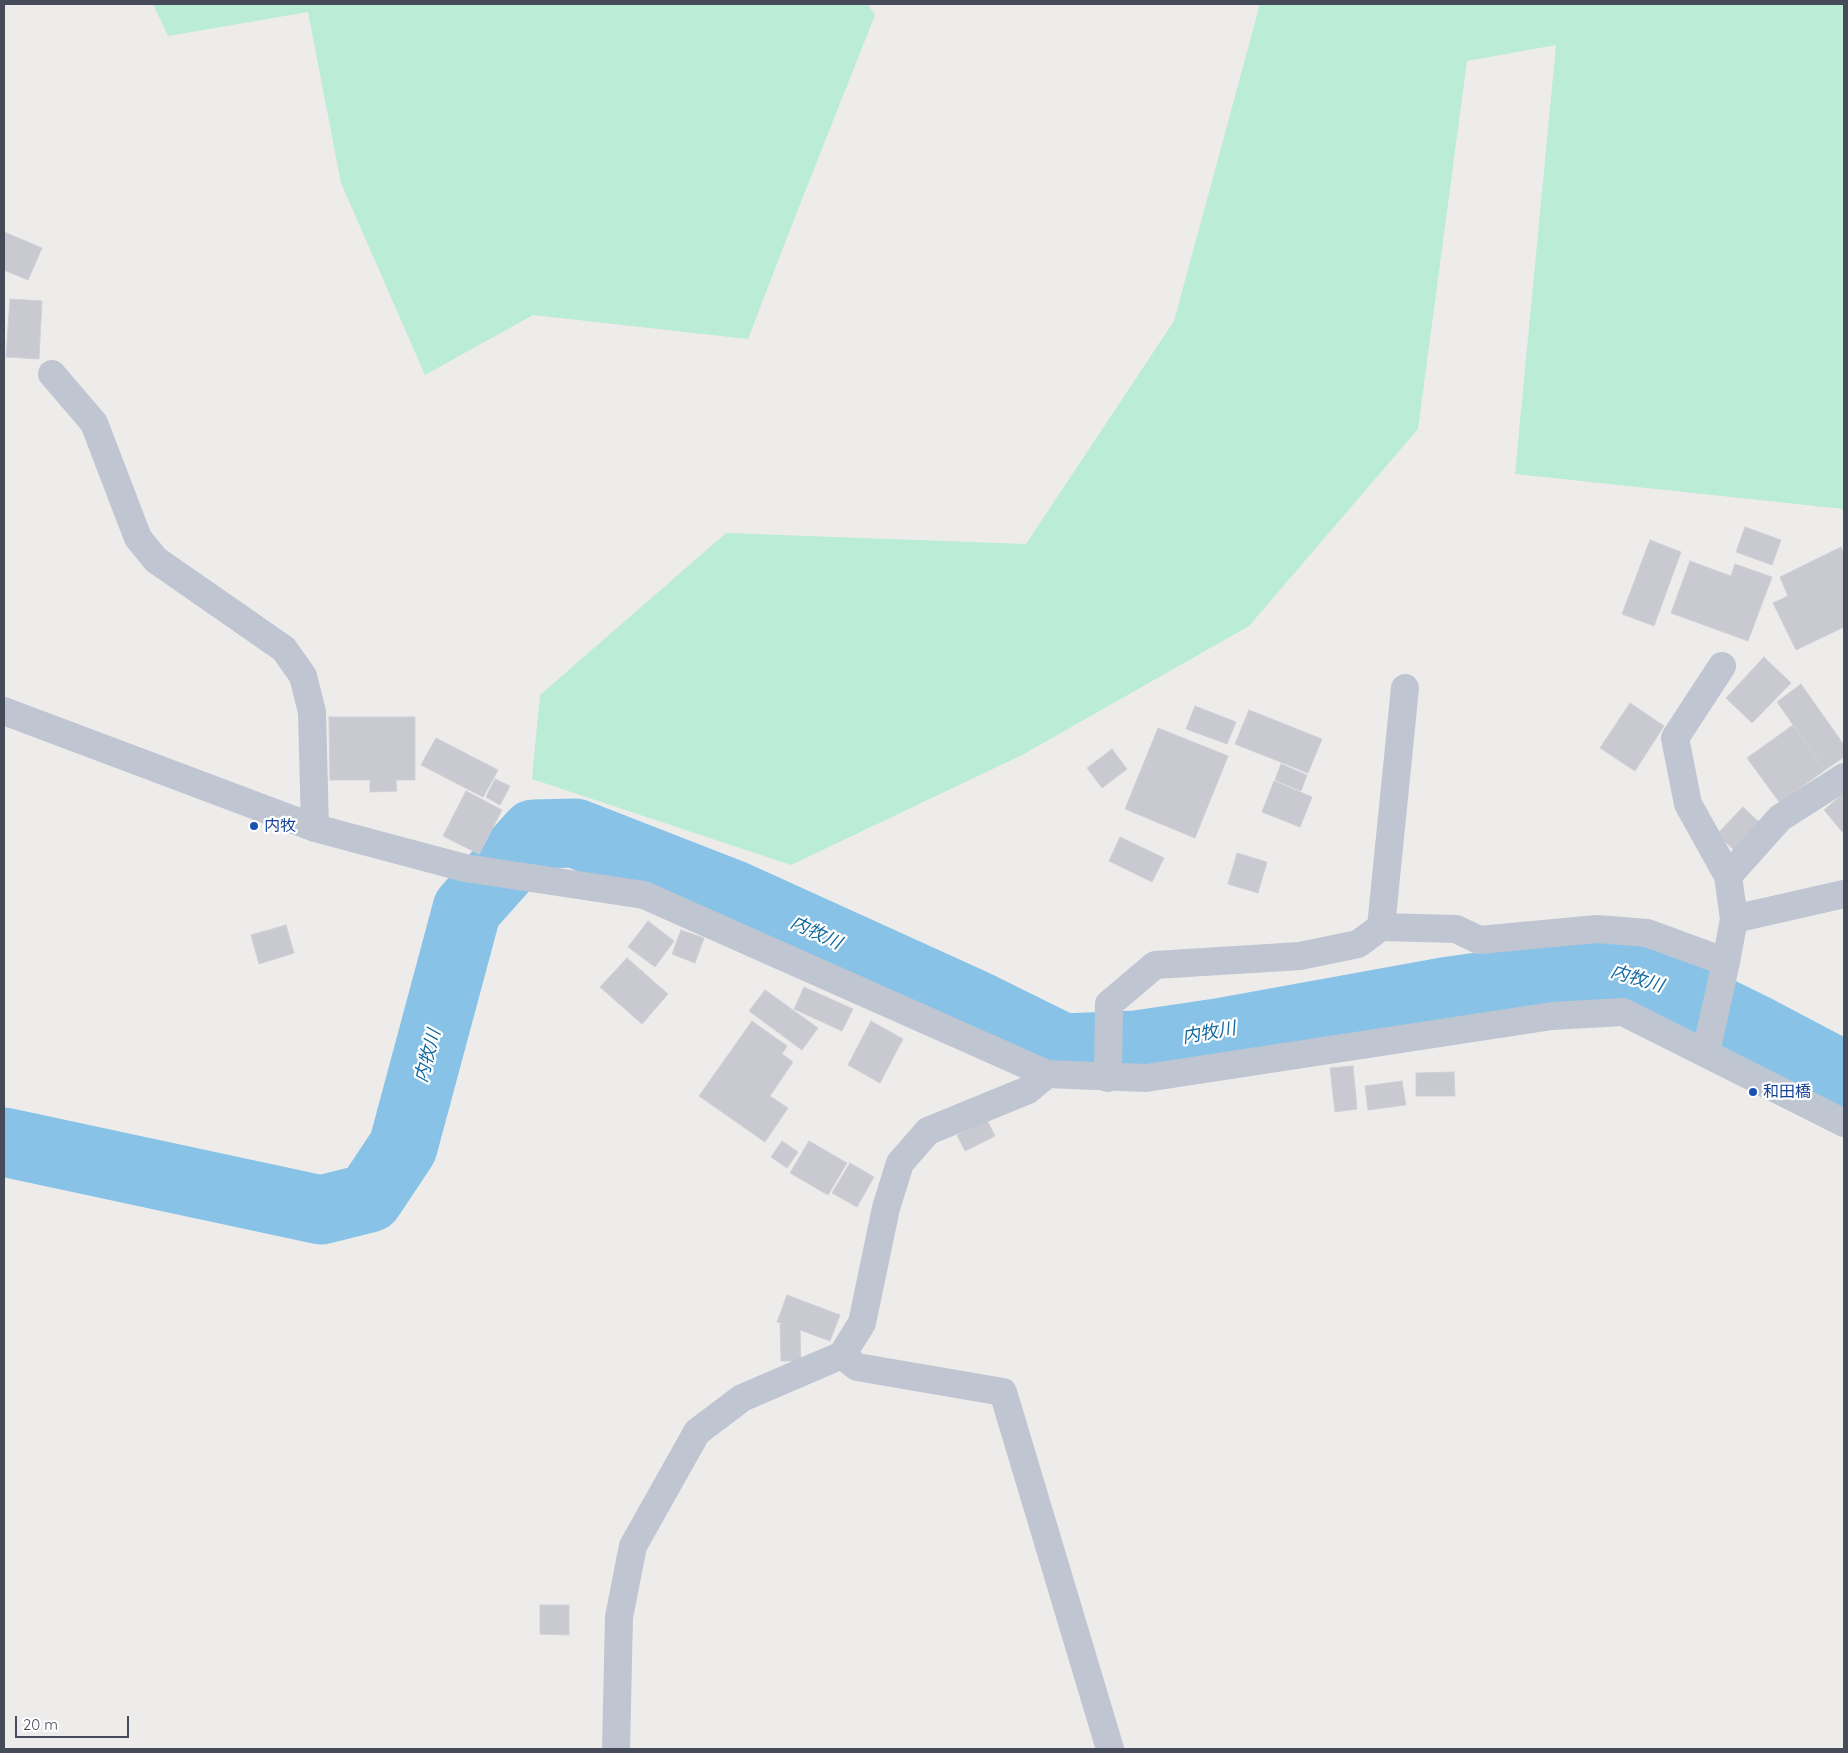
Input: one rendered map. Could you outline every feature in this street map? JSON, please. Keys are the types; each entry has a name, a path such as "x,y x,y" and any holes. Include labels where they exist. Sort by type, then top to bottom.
{"street":[{"path":"52,374 94,423 138,538 156,560 284,649 303,676 312,712 315,828"},
{"path":"1708,1042 1734,919 1728,876 1688,804 1675,738 1722,666"},
{"path":"1381,927 1405,688"},
{"path":"4,710 315,828 465,868 644,895 1047,1074 1108,1070 1146,1078 1552,1016 1623,1012 1708,1042 1844,1123"},
{"path":"1728,876 1780,818 1844,777"},
{"path":"1734,919 1844,894"},
{"path":"1108,1070 1109,1004 1155,965 1300,956 1358,944 1381,927 1456,930 1479,940 1597,929 1647,933 1724,971"},
{"path":"616,1749 619,1617 633,1546 697,1432 742,1398 842,1355 862,1323 886,1208 900,1163 928,1131 1028,1090 1047,1074"},
{"path":"842,1355 857,1367 1003,1392 1110,1749"}],"green space":[{"path":"153,4 868,4 875,15 748,339 533,315 425,375 341,183 308,12 168,36"},
{"path":"1260,4 1844,4 1844,509 1515,474 1556,45 1467,61 1418,429 1249,626 1022,755 791,865 532,779 540,695 726,533 1026,544 1174,321"}],"building":[{"path":"4,232 42,248 28,280 4,270"},
{"path":"10,299 42,301 39,359 6,357"},
{"path":"1745,527 1781,540 1772,565 1736,552"},
{"path":"1650,540 1681,552 1654,626 1622,614"},
{"path":"1841,547 1844,554 1844,627 1796,650 1773,603 1788,596 1780,577"},
{"path":"1690,561 1731,576 1735,564 1772,577 1748,641 1671,613"},
{"path":"1764,657 1791,683 1752,723 1726,698"},
{"path":"1801,684 1844,745 1844,757 1825,770 1777,702"},
{"path":"1630,703 1664,726 1635,771 1600,748"},
{"path":"1195,706 1236,722 1227,744 1186,729"},
{"path":"1249,710 1322,739 1308,773 1235,744"},
{"path":"329,717 415,717 415,780 396,780 397,791 370,792 370,780 330,780"},
{"path":"1793,725 1825,770 1780,803 1747,758"},
{"path":"1158,728 1228,756 1195,838 1125,809"},
{"path":"436,738 498,770 483,797 421,765"},
{"path":"1112,749 1127,769 1102,788 1087,768"},
{"path":"1281,764 1307,775 1301,791 1275,780"},
{"path":"495,779 510,786 500,805 486,797"},
{"path":"1274,781 1312,797 1300,827 1262,812"},
{"path":"466,791 502,810 479,854 443,836"},
{"path":"1844,793 1844,834 1824,810"},
{"path":"1743,807 1759,822 1734,850 1717,834"},
{"path":"1120,837 1164,858 1152,882 1109,861"},
{"path":"1237,853 1267,862 1258,893 1228,884"},
{"path":"648,921 674,941 655,967 628,947"},
{"path":"286,925 294,953 259,964 251,935"},
{"path":"681,930 704,938 695,963 672,954"},
{"path":"627,958 668,994 642,1024 600,987"},
{"path":"804,987 853,1009 842,1031 794,1009"},
{"path":"765,990 818,1028 802,1050 749,1011"},
{"path":"752,1021 787,1046 782,1054 793,1062 770,1096 788,1108 765,1142 699,1096"},
{"path":"871,1021 903,1039 880,1083 848,1065"},
{"path":"1353,1066 1357,1109 1335,1112 1330,1068"},
{"path":"1454,1072 1455,1096 1416,1096 1416,1073"},
{"path":"1402,1081 1406,1105 1368,1110 1365,1086"},
{"path":"987,1120 995,1136 965,1151 957,1135"},
{"path":"782,1141 798,1152 787,1168 771,1157"},
{"path":"809,1141 847,1163 828,1195 790,1173"},
{"path":"850,1163 874,1177 857,1207 832,1193"},
{"path":"787,1295 840,1315 830,1341 800,1330 801,1361 781,1361 780,1324 785,1324 777,1322"},
{"path":"540,1605 569,1605 569,1635 540,1634"}],"waterway":[{"name":"内牧川","path":"4,1142 321,1210 369,1198 403,1147 467,909 534,834 575,833 734,895 974,1004 1063,1048 1137,1045 1218,1033 1444,992 1611,968 1680,992 1844,1076"}],"place":[{"name":"内牧","path":"254,826"},
{"name":"和田橋","path":"1753,1092"}]}
